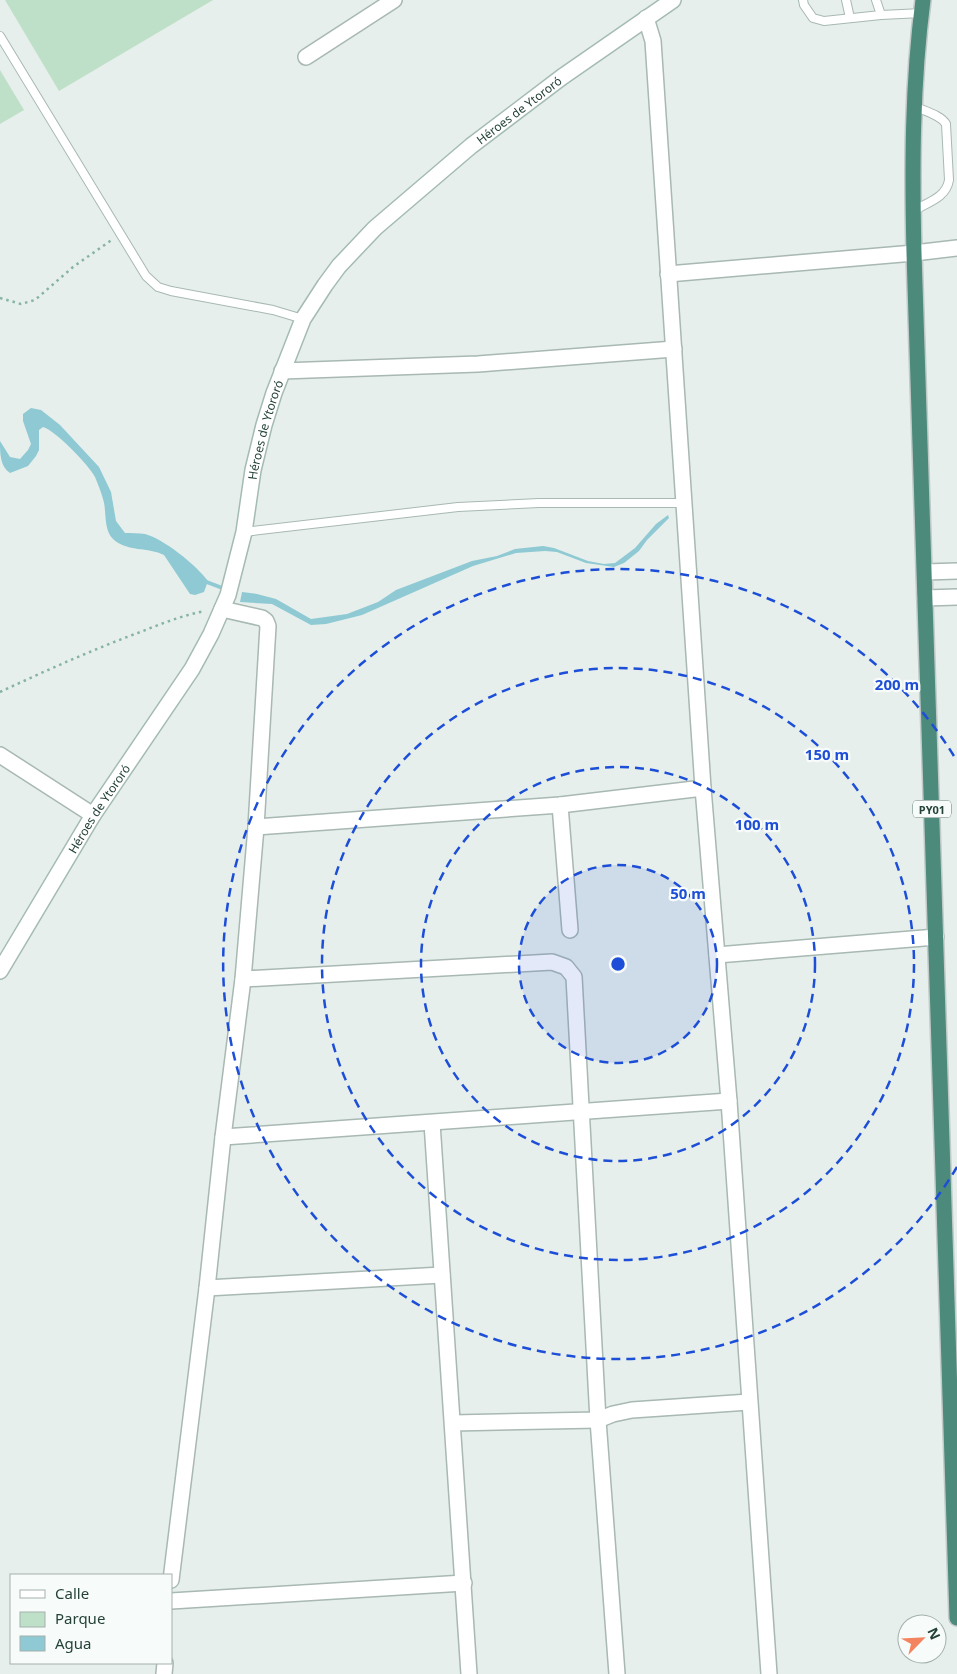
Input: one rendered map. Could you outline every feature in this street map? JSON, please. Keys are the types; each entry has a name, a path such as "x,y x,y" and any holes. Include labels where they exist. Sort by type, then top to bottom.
{"highway":[{"name":"PY01","path":"923,7 914,106 913,211 957,1618"}],"street":[{"path":"306,57 394,0"},
{"name":"Héroes de Ytororó","path":"0,971 93,815 192,670 225,602 244,532 255,461 264,425 282,371 303,319 339,266 375,228 479,140 562,77 673,0"},
{"path":"646,18 653,41 703,788 729,1101 769,1674"},
{"path":"668,274 957,248"},
{"path":"282,371 478,364 674,349"},
{"path":"925,572 957,571"},
{"path":"925,598 957,597"},
{"path":"172,1574 208,1288 223,1137 243,979 256,827 268,626 262,618 225,602"},
{"path":"0,755 93,815"},
{"path":"256,827 560,805 703,788"},
{"path":"560,805 570,930"},
{"path":"717,954 936,936"},
{"path":"243,979 552,962 566,967 574,977 598,1420 617,1674"},
{"path":"223,1137 729,1101"},
{"path":"432,1123 469,1674"},
{"path":"208,1288 442,1275"},
{"path":"452,1423 598,1420 613,1414 632,1410 749,1402"},
{"path":"172,1600 464,1583"}],"lane":[{"path":"803,0 812,18 824,21 881,15 923,7"},
{"path":"846,0 850,18"},
{"path":"876,0 881,15"},
{"path":"0,36 146,276 158,286 171,291 273,310 303,319"},
{"path":"913,211 942,195 947,188 949,180 946,124 944,120 914,106"},
{"path":"244,532 458,506 539,503 685,503"}],"path":[{"path":"0,298 21,304 35,300 73,267 121,234"},
{"path":"0,692 111,643 225,602"}],"green space":[{"path":"5,0 213,0 59,91"},
{"path":"0,70 24,110 0,124"}],"water":[{"path":"31,408 41,410 60,425 99,467 111,492 116,521 125,533 145,534 161,541 179,553 208,581 204,592 195,595 190,594 164,555 124,546 113,539 108,530 104,504 95,477 86,465 55,434 43,427 39,430 39,450 28,466 10,473 4,467 1,459 0,441 10,457 20,459 31,444 23,421 23,414"},
{"path":"668,515 669,518 639,551 624,563 614,567 586,563 557,552 516,553 473,566 362,615 326,624 311,625 272,604 240,602 242,592 276,599 311,619 347,614 378,602 396,590 472,561 497,556 515,549 543,546 554,548 588,561 604,564 615,563 635,548 656,524"}],"waterway":[{"path":"204,581 225,589"}]}
